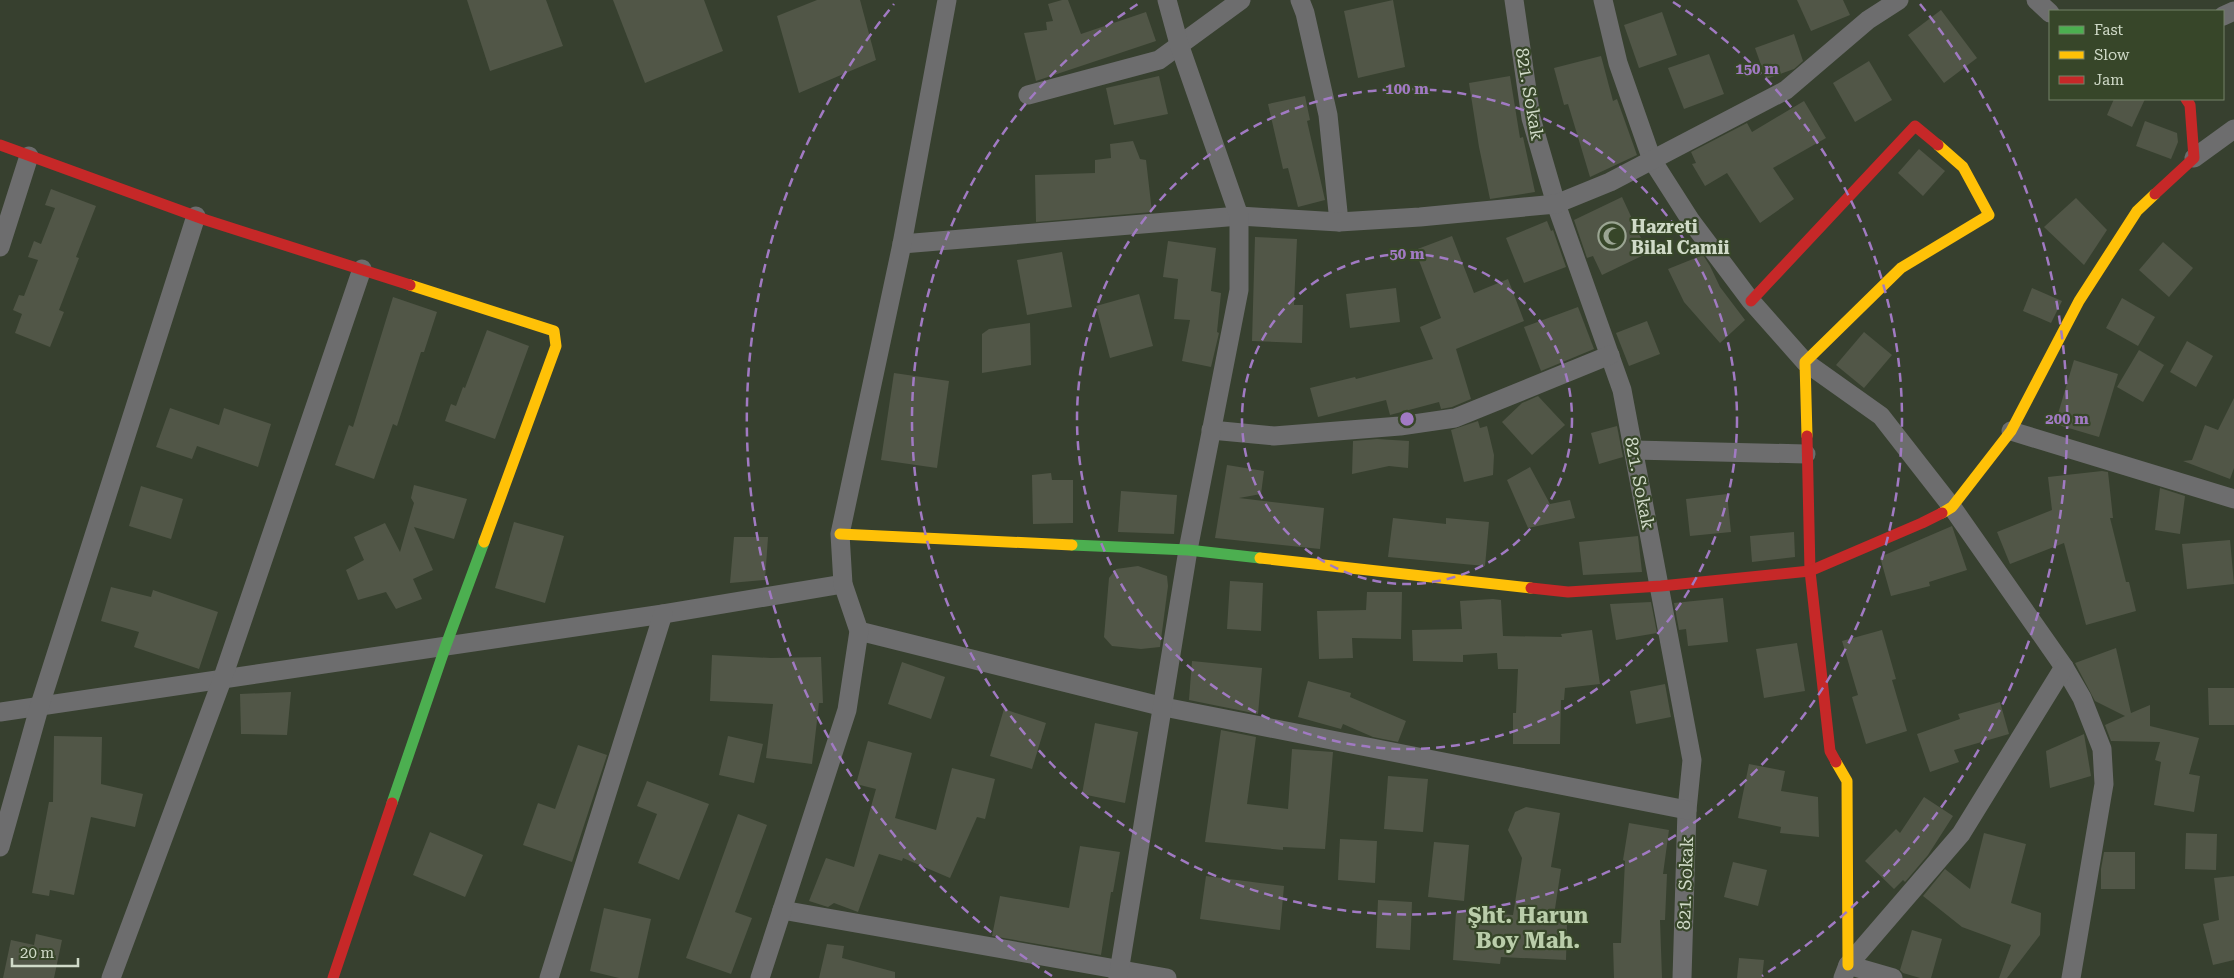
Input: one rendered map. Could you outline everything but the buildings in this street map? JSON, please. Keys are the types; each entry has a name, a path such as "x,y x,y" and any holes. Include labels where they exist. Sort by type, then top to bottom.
{"street":[{"path":"760,978 847,710 859,631 843,584 840,534 902,244 947,0"},
{"path":"1119,974 1188,550 1239,290 1239,216 1179,44 1167,0"},
{"path":"1028,95 1159,60 1241,0"},
{"path":"1300,0 1305,13 1328,115 1339,222"},
{"name":"821. Sokak","path":"1514,0 1531,118 1556,204 1622,390 1661,586 1692,760 1687,810 1682,978"},
{"path":"1603,0 1618,63 1652,160 1691,221 1751,301 1805,362 1881,416 1952,507 2064,667 2082,698 2102,748 2104,784 2071,978"},
{"path":"902,244 1239,216 1339,222 1420,217 1556,204 1610,182 1786,90 1868,20 1899,0"},
{"path":"2036,0 2049,12"},
{"path":"2187,100 2190,105 2194,158"},
{"path":"1751,301 1915,126 1963,167 1989,215 1901,268 1805,362 1810,570 1830,751 1847,781 1845,972"},
{"path":"840,534 1188,550 1568,592 1661,586 1810,570 1922,523 1952,507 2011,431 2078,301 2137,211 2194,158 2234,129"},
{"path":"0,145 74,174 285,247 362,269 554,331 556,346 446,645 333,978"},
{"path":"0,247 29,156"},
{"path":"0,847 40,708 196,216"},
{"path":"112,978 222,680 362,269"},
{"path":"1212,430 1274,436 1400,426 1455,418 1610,355"},
{"path":"2011,431 2234,499"},
{"path":"1634,450 1806,454"},
{"path":"0,712 40,708 446,645 663,614 843,584"},
{"path":"549,978 663,614"},
{"path":"859,631 1164,706 1687,810"},
{"path":"1845,972 1960,834 2064,667"},
{"path":"782,910 1119,974 1166,978"},
{"path":"1845,972 1893,978"}],"traffic: fast":[{"path":"392,803 446,645 484,542"},
{"path":"1072,545 1188,550 1260,558"}],"traffic: slow":[{"path":"1807,436 1805,362 1901,268 1989,215 1963,167 1938,145"},
{"path":"1942,513 1952,507 2011,431 2079,301 2137,211 2155,194"},
{"path":"410,285 554,331 556,346 484,542"},
{"path":"840,534 1072,545"},
{"path":"1260,558 1531,588"},
{"path":"1836,762 1847,781 1848,965"}],"traffic: jam":[{"path":"2155,194 2194,158 2190,105 2187,100"},
{"path":"1751,301 1915,126 1938,145"},
{"path":"0,145 206,220 410,285"},
{"path":"1807,436 1810,571 1830,751 1836,762"},
{"path":"1531,588 1568,592 1661,586 1810,571 1942,513"},
{"path":"333,978 392,803"}],"place":[{"name":"Hazreti Bilal Camii","path":"1612,236"}],"district":[{"name":"Şht. Harun Boy Mah.","path":"1528,928"}]}
